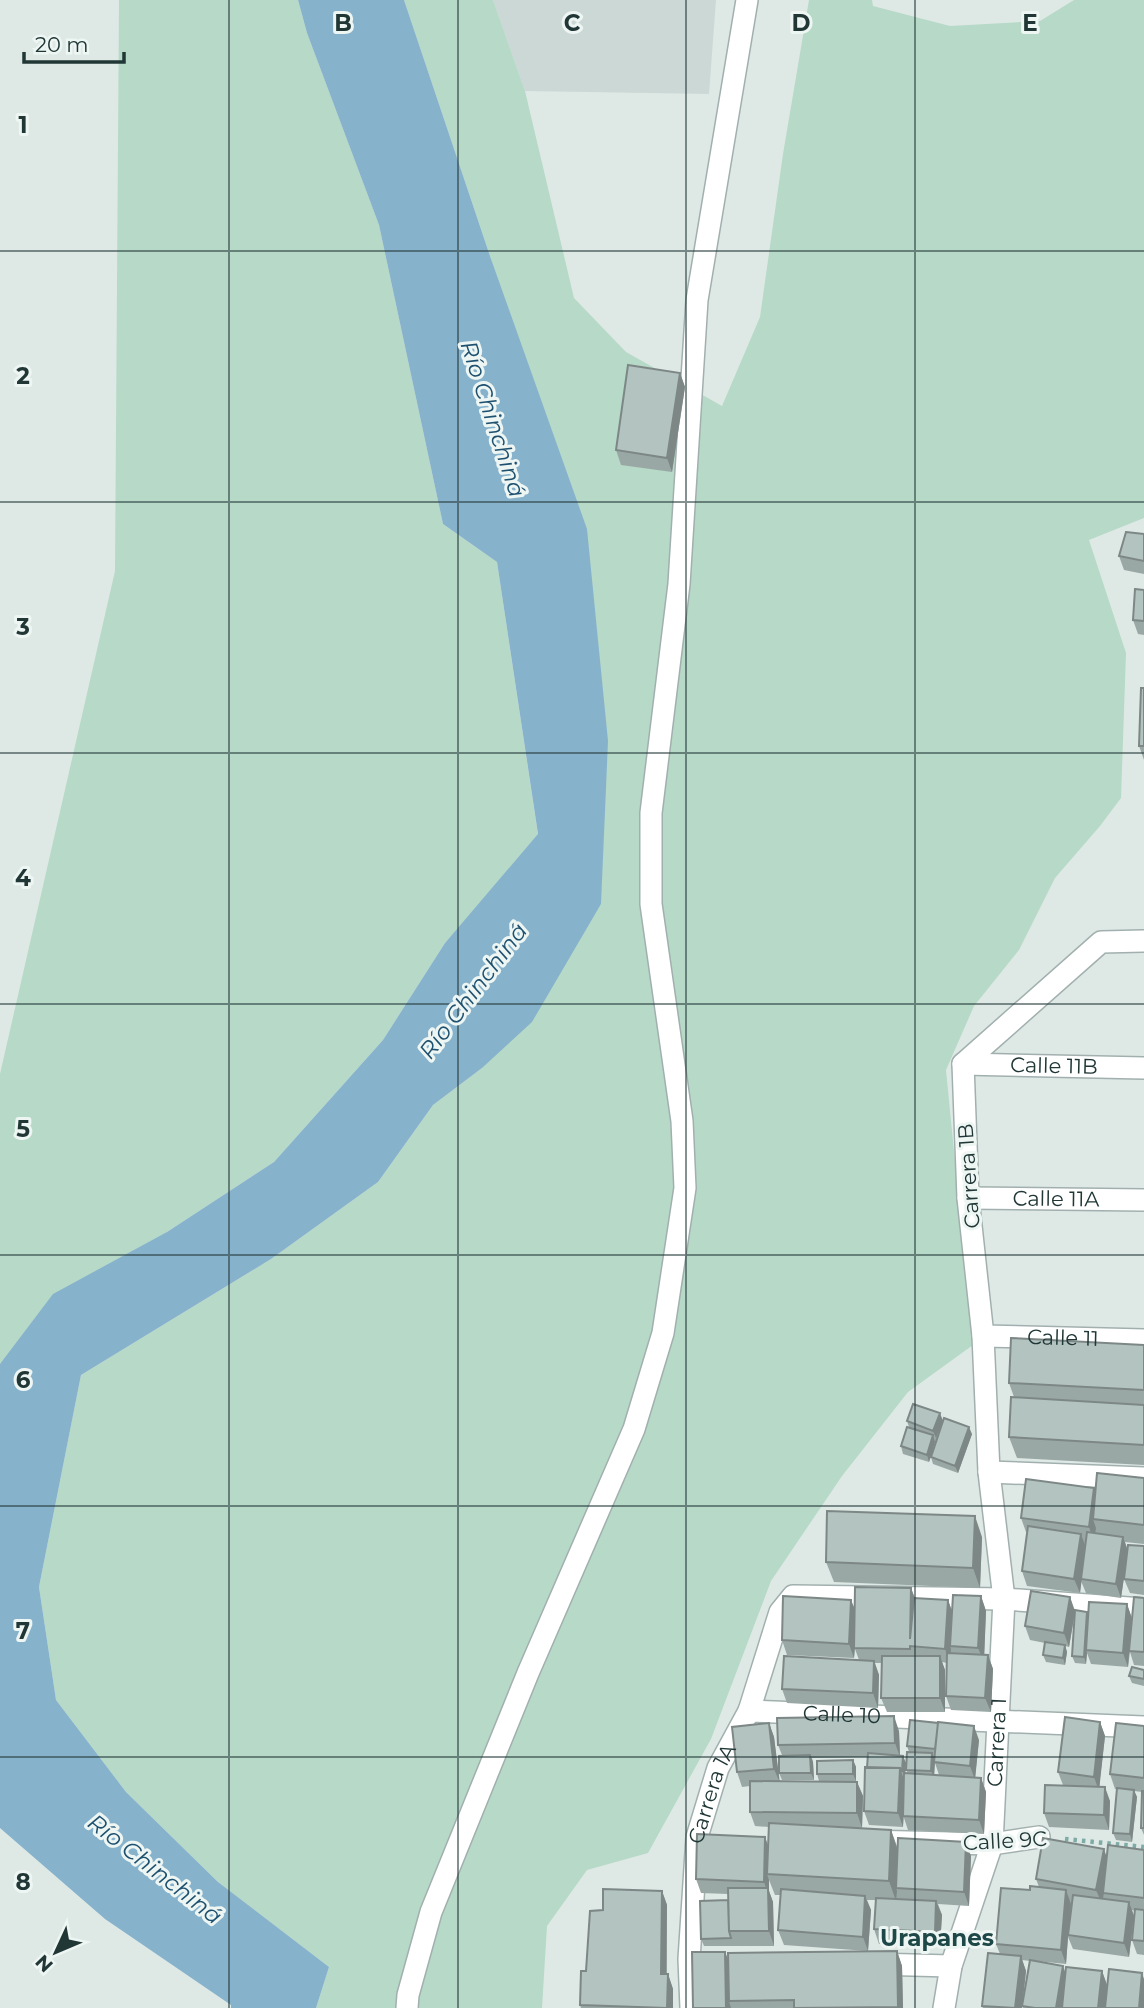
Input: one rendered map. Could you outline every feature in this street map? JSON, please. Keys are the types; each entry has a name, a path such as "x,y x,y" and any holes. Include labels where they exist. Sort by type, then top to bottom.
{"street":[{"path":"407,2008 408,1995 431,1912 528,1673 634,1429 663,1333 685,1188 682,1121 651,904 650,813 679,584 697,300 747,0"},
{"path":"963,1064 1101,942 1144,941"},
{"name":"Calle 11B","path":"963,1064 1144,1068"},
{"name":"Carrera 1B","path":"963,1064 968,1198 983,1336 989,1472"},
{"name":"Calle 11A","path":"968,1198 1144,1200"},
{"name":"Calle 11","path":"983,1336 1144,1340"},
{"path":"989,1472 1144,1478"},
{"name":"Carrera 1","path":"944,2008 951,1966 992,1844 1004,1598 989,1472"},
{"name":"Carrera 1A","path":"691,2008 696,1959 697,1837 718,1768 750,1711 780,1612 793,1596 1004,1598"},
{"path":"1004,1598 1144,1609"},
{"name":"Calle 10","path":"750,1711 1144,1727"},
{"path":"697,1837 724,1838"},
{"name":"Calle 9C","path":"844,1841 992,1844 1039,1837"},
{"path":"855,1963 951,1966"}],"path":[{"name":"Calle 9C","path":"1039,1837 1144,1847"}],"shaded area":[{"path":"493,0 716,0 709,94 525,91"}],"green space":[{"path":"119,0 298,0 307,33 379,225 443,524 497,562 538,835 445,943 383,1040 274,1162 167,1232 0,1364 0,1074 115,571"},
{"path":"404,0 493,0 525,91 574,298 626,352 722,406 760,317 783,154 809,0 872,0 873,6 950,26 1040,21 1074,0 1144,0 1144,518 1089,540 1126,653 1121,798 1055,878 1019,950 974,1006 946,1070 973,1345 908,1392 842,1476 771,1581 711,1739 648,1853 587,1870 547,1926 542,2008 316,2008 329,1967 218,1882 126,1792 56,1700 39,1587 81,1375 271,1259 378,1182 433,1105 482,1068 601,904 491,259"}],"water":[{"name":"Río Chinchiná","path":"298,0 404,0 491,259 587,529 608,741 601,904 532,1022 482,1068 433,1105 378,1182 271,1259 81,1375 39,1587 56,1700 126,1792 218,1882 329,1967 316,2008 231,2008 231,2005 105,1919 0,1828 0,1364 53,1294 167,1232 274,1162 383,1040 445,943 538,834 497,562 443,524 379,225 307,33"}],"building":[{"path":"628,365 680,373 667,458 616,450"},
{"path":"1126,532 1144,534 1144,561 1119,556"},
{"path":"1135,589 1144,590 1144,621 1133,620"},
{"path":"1141,688 1144,688 1144,746 1139,746"},
{"path":"1011,1338 1144,1345 1144,1390 1009,1383"},
{"path":"1011,1397 1144,1405 1144,1445 1009,1437"},
{"path":"913,1404 940,1413 933,1431 907,1421"},
{"path":"944,1418 969,1427 955,1466 931,1457"},
{"path":"907,1427 933,1435 927,1455 901,1446"},
{"path":"1097,1473 1144,1478 1144,1525 1093,1519"},
{"path":"1026,1479 1094,1488 1089,1527 1021,1518"},
{"path":"827,1511 975,1516 973,1568 826,1562"},
{"path":"1028,1526 1081,1534 1074,1579 1022,1571"},
{"path":"1087,1532 1123,1537 1116,1584 1081,1579"},
{"path":"1128,1545 1144,1546 1144,1581 1124,1579"},
{"path":"855,1587 911,1588 910,1639 914,1598 948,1600 945,1649 910,1646 910,1649 854,1648"},
{"path":"1031,1591 1070,1597 1064,1633 1025,1626"},
{"path":"953,1595 981,1596 978,1648 950,1646"},
{"path":"783,1596 851,1600 849,1644 782,1640"},
{"path":"1134,1597 1144,1598 1144,1652 1129,1651"},
{"path":"1089,1602 1127,1604 1123,1653 1086,1650"},
{"path":"1075,1610 1087,1612 1084,1657 1072,1656"},
{"path":"1045,1642 1065,1645 1063,1658 1043,1655"},
{"path":"947,1653 988,1655 985,1698 946,1696"},
{"path":"784,1656 874,1661 873,1693 782,1689"},
{"path":"882,1656 940,1656 940,1698 881,1698"},
{"path":"1132,1667 1144,1670 1144,1679 1129,1676"},
{"path":"894,1716 895,1743 778,1745 777,1718"},
{"path":"1065,1717 1100,1722 1094,1777 1058,1772"},
{"path":"910,1720 938,1723 935,1749 907,1746"},
{"path":"938,1722 974,1726 970,1766 934,1762"},
{"path":"769,1723 774,1769 737,1772 732,1727"},
{"path":"1116,1723 1144,1726 1144,1778 1110,1774"},
{"path":"907,1752 932,1753 931,1771 906,1770"},
{"path":"868,1753 903,1756 902,1771 900,1768 867,1768"},
{"path":"810,1755 811,1773 779,1773 779,1756"},
{"path":"853,1760 853,1774 817,1774 817,1761"},
{"path":"865,1767 900,1768 898,1813 864,1811"},
{"path":"904,1773 981,1778 979,1820 903,1816"},
{"path":"750,1781 857,1782 857,1813 750,1812"},
{"path":"1045,1785 1105,1787 1104,1815 1044,1813"},
{"path":"1117,1788 1134,1790 1130,1834 1113,1833"},
{"path":"1144,1791 1144,1828 1141,1828"},
{"path":"769,1823 891,1830 889,1881 767,1874"},
{"path":"697,1834 765,1837 764,1882 696,1879"},
{"path":"898,1838 966,1842 964,1892 896,1888"},
{"path":"1043,1838 1104,1849 1096,1890 1036,1879"},
{"path":"1108,1845 1144,1850 1144,1898 1103,1893"},
{"path":"1030,1886 1066,1890 1061,1950 996,1944 1001,1888 1030,1890"},
{"path":"728,1888 768,1888 769,1931 729,1931"},
{"path":"603,1889 662,1891 661,1974 668,1974 667,2008 580,2005 581,1971 586,1971 590,1911 603,1910"},
{"path":"781,1889 865,1896 863,1937 778,1930"},
{"path":"1073,1895 1129,1902 1124,1943 1068,1935"},
{"path":"876,1898 936,1901 935,1932 874,1929"},
{"path":"728,1900 731,1938 701,1939 700,1901"},
{"path":"1135,1909 1144,1910 1144,1941 1132,1940"},
{"path":"897,1951 898,2007 794,2008 794,2000 729,2001 728,1953"},
{"path":"692,1952 725,1952 726,2008 693,2008"},
{"path":"988,1953 1021,1956 1015,2008 982,2006"},
{"path":"1030,1960 1063,1966 1056,2008 1022,2006"},
{"path":"1066,1967 1102,1971 1098,2008 1062,2008"},
{"path":"1109,1969 1142,1973 1139,2008 1105,2008"}],"district":[{"name":"Urapanes","path":"937,1938"}]}
